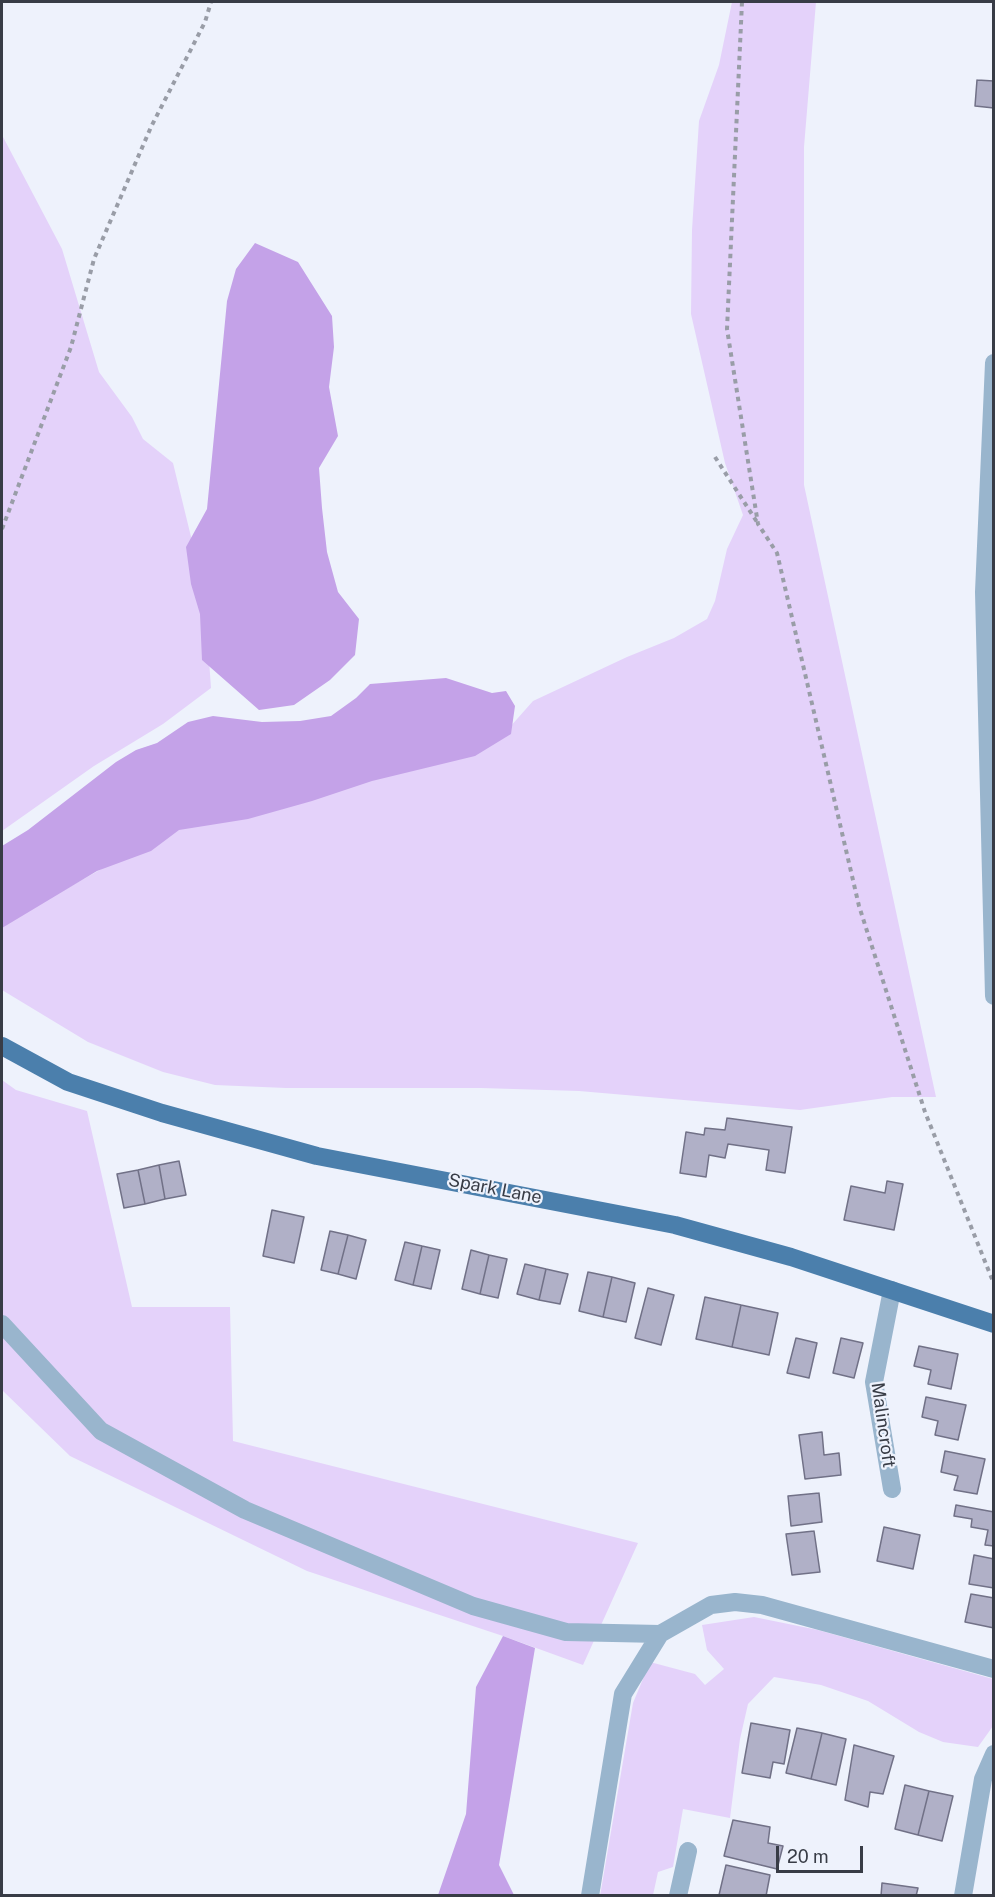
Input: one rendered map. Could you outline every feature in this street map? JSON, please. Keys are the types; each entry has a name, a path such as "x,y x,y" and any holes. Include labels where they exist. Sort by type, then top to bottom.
{"main road":[{"name":"Spark Lane","path":"2,1046 68,1082 162,1113 317,1156 675,1225 739,1242 993,1324"}],"street":[{"path":"993,363 984,592 993,996"},
{"name":"Malincroft","path":"892,1290 874,1382 892,1489"},
{"path":"2,1324 101,1431 245,1510 473,1606 566,1632 660,1634"},
{"path":"590,1896 622,1694 660,1634 711,1605 735,1602 762,1605 993,1669"},
{"path":"963,1896 983,1779 993,1754"},
{"path":"678,1896 688,1851"}],"path":[{"path":"2,529 70,347 94,259 151,127 205,22 211,2"},
{"path":"742,2 727,328 758,524"},
{"path":"716,457 777,553 859,906 925,1112 993,1284"}],"shaded area":[{"path":"732,2 816,2 804,147 804,485 936,1097 892,1097 800,1110 579,1091 481,1088 286,1088 215,1085 163,1072 88,1042 2,990 2,925 176,827 502,736 533,701 627,657 674,638 707,619 715,601 727,549 743,515 725,463 691,314 692,230 699,121 719,65"},
{"path":"2,135 62,249 99,372 132,417 143,439 173,463 204,590 211,688 163,724 94,766 2,831"},
{"path":"255,243 298,262 332,316 334,347 329,387 338,436 319,468 322,508 327,552 338,592 359,619 355,655 330,680 294,705 259,710 202,660 200,614 191,584 186,547 207,509 227,301 236,269"},
{"path":"446,678 492,693 506,691 515,706 511,734 475,756 372,781 248,819 179,830 151,851 97,871 2,928 2,846 28,830 116,762 136,750 157,743 188,722 213,716 262,722 300,721 331,716 356,698 370,684"},
{"path":"2,1080 16,1090 87,1111 132,1307 230,1307 233,1441 638,1543 583,1665 307,1571 70,1456 2,1390"},
{"path":"754,1617 818,1630 993,1679 993,1726 978,1747 943,1742 919,1732 868,1701 821,1685 774,1677 748,1704 740,1739 730,1818 683,1809 673,1867 658,1872 653,1895 600,1896 633,1703 650,1662 695,1674 705,1685 724,1669 707,1650 702,1625"},
{"path":"503,1636 535,1648 499,1865 514,1895 438,1895 466,1814 476,1687"}],"building":[{"path":"977,80 994,81 994,108 975,106"},
{"path":"727,1118 792,1127 785,1173 766,1170 769,1150 728,1144 725,1158 709,1155 706,1177 680,1173 686,1132 704,1135 705,1128 725,1130"},
{"path":"179,1161 186,1195 165,1199 159,1165"},
{"path":"159,1165 165,1199 145,1204 138,1170"},
{"path":"138,1170 145,1204 124,1208 117,1174"},
{"path":"887,1181 903,1184 894,1230 844,1220 851,1186 885,1193"},
{"path":"272,1210 304,1217 294,1263 263,1256"},
{"path":"330,1231 348,1235 338,1274 321,1270"},
{"path":"348,1235 366,1240 356,1279 338,1274"},
{"path":"405,1242 422,1246 413,1285 395,1280"},
{"path":"422,1246 440,1250 431,1289 413,1285"},
{"path":"471,1250 489,1255 480,1294 462,1289"},
{"path":"489,1255 507,1259 498,1298 480,1294"},
{"path":"525,1264 546,1269 539,1300 517,1294"},
{"path":"546,1269 568,1274 560,1304 539,1300"},
{"path":"588,1272 612,1277 603,1317 579,1311"},
{"path":"612,1277 635,1283 626,1322 603,1317"},
{"path":"648,1288 674,1295 661,1345 635,1338"},
{"path":"705,1297 741,1305 732,1347 696,1339"},
{"path":"741,1305 778,1313 769,1355 732,1347"},
{"path":"796,1338 817,1343 809,1378 787,1373"},
{"path":"841,1338 863,1343 854,1378 833,1373"},
{"path":"919,1346 958,1354 951,1389 928,1384 931,1370 914,1366"},
{"path":"926,1397 966,1405 958,1440 935,1435 938,1421 922,1417"},
{"path":"822,1432 824,1455 839,1453 841,1475 805,1479 799,1435"},
{"path":"945,1451 985,1459 977,1494 954,1490 958,1476 941,1472"},
{"path":"819,1493 822,1522 791,1526 788,1496"},
{"path":"956,1505 994,1512 994,1546 985,1545 988,1530 971,1527 972,1519 954,1516"},
{"path":"884,1527 920,1535 913,1569 877,1561"},
{"path":"814,1531 820,1572 792,1575 786,1534"},
{"path":"974,1555 994,1559 994,1588 969,1584"},
{"path":"971,1594 994,1598 994,1628 965,1622"},
{"path":"751,1723 790,1730 784,1764 773,1762 770,1778 742,1773"},
{"path":"797,1728 822,1733 811,1779 786,1773"},
{"path":"822,1733 846,1739 836,1785 811,1779"},
{"path":"854,1745 894,1756 883,1794 870,1792 868,1807 845,1800"},
{"path":"905,1785 929,1791 918,1835 895,1829"},
{"path":"929,1791 953,1796 942,1841 918,1835"},
{"path":"733,1820 770,1827 768,1843 783,1846 777,1869 724,1856"},
{"path":"726,1865 770,1875 766,1896 719,1895"},
{"path":"882,1883 918,1888 916,1896 881,1896"}]}
